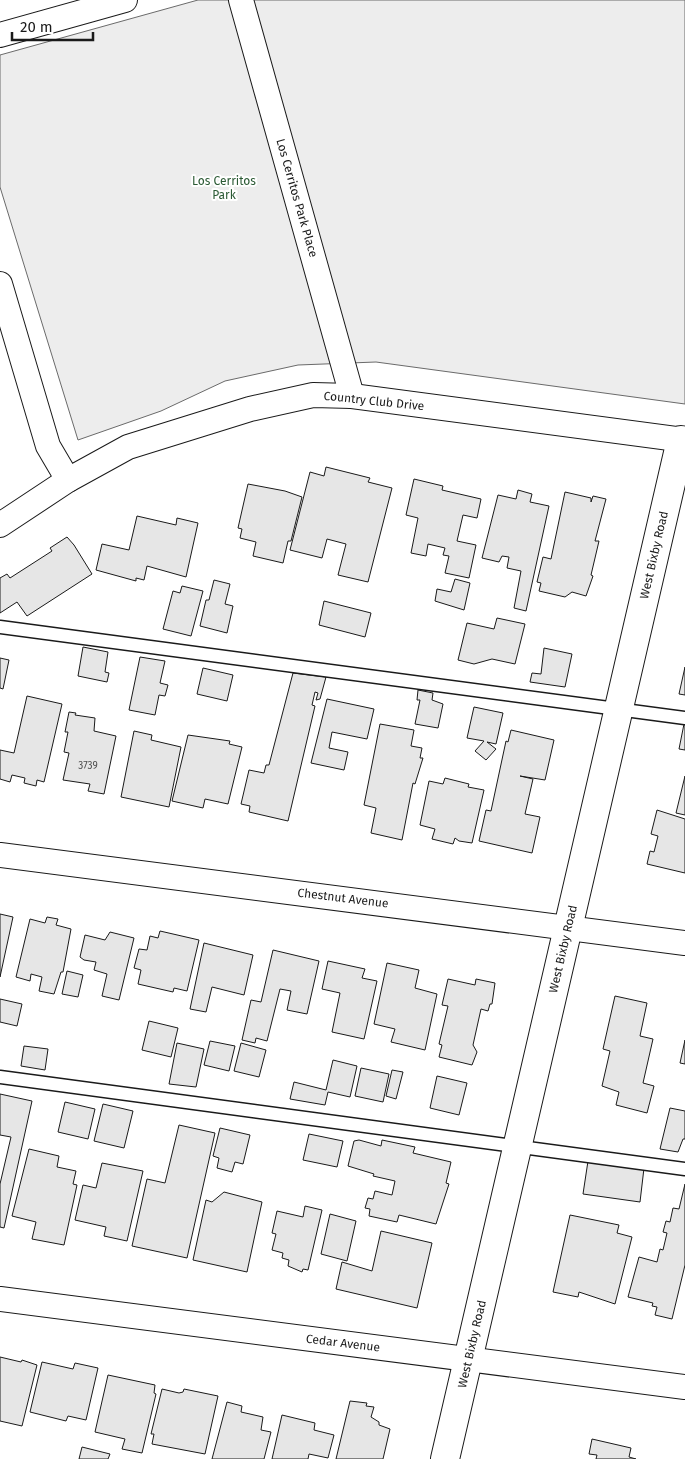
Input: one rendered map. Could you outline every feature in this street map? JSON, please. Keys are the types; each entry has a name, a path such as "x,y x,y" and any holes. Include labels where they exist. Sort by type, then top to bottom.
{"street":[{"path":"0,35 125,0"},
{"name":"Los Cerritos Park Place","path":"242,0 352,396"},
{"path":"0,284 48,446 68,480"},
{"name":"Country Club Drive","path":"0,525 68,480 128,447 250,409 313,394 352,396 683,440"},
{"name":"West Bixby Road","path":"445,1459 618,709 683,440"},
{"name":"Chestnut Avenue","path":"0,855 685,942"},
{"name":"Cedar Avenue","path":"0,1299 469,1360 510,1363 685,1387"}],"lane":[{"path":"0,627 685,718"},
{"path":"0,1077 685,1169"}],"shaded area":[{"name":"Los Cerritos Park","path":"198,0 685,0 685,404 376,362 298,365 225,381 161,411 78,440 0,187 0,55"}],"building":[{"path":"326,467 370,478 368,482 392,488 368,582 338,575 346,544 327,539 322,558 290,550 310,472 324,476"},
{"path":"414,479 443,486 442,490 481,499 477,518 463,515 457,541 476,545 469,578 445,573 449,556 443,555 445,548 428,544 426,556 411,553 418,518 406,515"},
{"path":"248,484 285,491 302,497 291,541 288,541 283,563 253,556 256,542 240,538 242,529 238,528"},
{"path":"518,490 532,494 530,502 549,506 526,611 514,608 521,571 507,568 509,557 502,556 499,562 482,558 498,495 516,499"},
{"path":"565,492 591,498 591,502 593,496 606,499 595,541 599,541 591,575 593,576 586,596 572,592 565,597 539,591 541,583 537,582 543,557 551,559"},
{"path":"137,516 176,525 177,518 198,523 186,577 147,566 144,580 136,578 136,581 96,570 102,544 129,550"},
{"path":"67,537 92,574 27,616 17,602 0,613 0,578 7,574 10,578 52,551 50,548"},
{"path":"455,579 470,583 464,610 435,601 437,589 451,592"},
{"path":"214,580 230,584 225,604 233,606 227,633 200,626 206,600 209,600"},
{"path":"182,586 203,591 191,636 163,629 173,591 180,593"},
{"path":"324,601 371,613 365,637 319,625"},
{"path":"497,618 525,624 515,664 492,659 474,664 458,660 467,623 494,629"},
{"path":"83,647 108,652 105,672 109,673 107,682 78,676"},
{"path":"544,648 572,654 565,687 530,682 532,673 541,674"},
{"path":"140,657 165,661 160,683 168,685 165,696 159,695 155,715 129,710"},
{"path":"0,658 9,660 3,689 0,688"},
{"path":"685,667 685,695 679,694"},
{"path":"203,668 233,675 227,701 197,694"},
{"path":"293,673 326,677 320,699 316,700 318,693 315,692 312,705 315,706 288,821 249,812 250,806 241,804 249,770 264,773 266,765 269,765"},
{"path":"418,690 433,693 432,700 443,704 438,728 415,724 420,700 417,700"},
{"path":"27,696 62,704 44,782 37,780 36,786 24,783 25,778 12,775 10,782 0,779 0,750 14,753"},
{"path":"327,699 374,709 367,739 332,732 329,748 348,752 344,770 311,763"},
{"path":"474,707 503,713 496,744 487,742 496,749 486,760 475,751 484,741 467,738"},
{"path":"69,712 76,713 75,715 95,718 94,731 116,736 104,794 88,791 90,784 63,780 69,753 64,752"},
{"path":"380,724 414,730 411,746 422,748 420,758 423,758 415,784 413,783 402,840 371,833 376,808 364,805"},
{"path":"685,724 685,750 679,749"},
{"path":"511,730 554,740 545,780 520,776 533,779 525,814 540,817 532,853 479,841 486,810 491,811 506,741 508,742"},
{"path":"134,731 152,735 151,740 181,747 169,807 121,797"},
{"path":"188,735 230,741 229,744 242,747 228,804 205,799 203,808 172,801"},
{"path":"685,776 685,815 676,813"},
{"path":"445,778 469,784 468,787 484,790 472,843 459,841 455,838 453,844 432,839 435,829 420,825 429,781 443,784"},
{"path":"657,810 685,819 685,873 647,864 650,851 654,852 658,836 651,834"},
{"path":"0,914 13,917 0,977"},
{"path":"47,917 58,919 56,925 71,929 63,972 61,972 54,994 39,991 42,977 31,974 30,981 16,977 30,919 45,923"},
{"path":"160,931 199,940 187,991 174,988 173,992 138,984 141,970 134,968 139,949 147,950 150,936 158,938"},
{"path":"110,932 134,938 119,1000 102,996 107,974 94,970 96,962 84,960 80,957 85,935 105,940"},
{"path":"204,943 253,955 244,995 212,987 206,1012 190,1009"},
{"path":"273,950 319,961 307,1014 287,1010 291,991 280,989 267,1041 256,1038 255,1043 242,1040 251,1000 261,1002"},
{"path":"328,961 365,969 362,978 377,981 364,1039 332,1032 340,993 322,989"},
{"path":"387,963 419,970 415,988 437,994 425,1050 391,1042 395,1029 374,1024"},
{"path":"67,971 83,975 78,997 62,994"},
{"path":"448,979 475,985 476,979 495,983 492,1004 490,1004 488,1011 481,1009 473,1045 477,1052 472,1065 439,1057 442,1045 439,1044 448,1006 442,1005"},
{"path":"615,996 647,1003 640,1036 653,1039 643,1083 654,1086 647,1113 616,1105 619,1092 602,1086 610,1051 603,1049"},
{"path":"0,999 22,1004 17,1026 0,1022"},
{"path":"149,1021 178,1028 171,1057 142,1050"},
{"path":"685,1040 685,1064 680,1063"},
{"path":"210,1041 235,1046 229,1071 204,1065"},
{"path":"177,1043 204,1049 196,1087 169,1084"},
{"path":"241,1043 266,1050 259,1077 234,1071"},
{"path":"24,1046 48,1049 45,1070 21,1066"},
{"path":"333,1060 357,1066 350,1097 328,1092 325,1105 290,1099 294,1082 326,1090"},
{"path":"361,1068 389,1074 383,1102 355,1096"},
{"path":"392,1070 403,1072 396,1099 386,1096"},
{"path":"437,1076 467,1083 459,1115 430,1108"},
{"path":"0,1094 32,1101 4,1228 0,1227 0,1184 11,1137 0,1135"},
{"path":"65,1102 95,1109 88,1139 58,1132"},
{"path":"103,1104 133,1111 124,1148 94,1141"},
{"path":"670,1108 685,1111 685,1139 683,1139 678,1152 660,1149"},
{"path":"179,1125 215,1133 187,1258 132,1246 147,1179 165,1183"},
{"path":"220,1128 250,1135 243,1164 235,1162 232,1172 217,1168 219,1158 213,1156"},
{"path":"309,1134 343,1141 337,1167 303,1160"},
{"path":"359,1140 381,1146 382,1140 415,1147 413,1153 451,1162 446,1183 449,1184 436,1224 399,1215 397,1222 369,1216 370,1209 365,1208 368,1198 373,1199 375,1191 392,1195 395,1181 373,1176 374,1174 348,1166 354,1141"},
{"path":"29,1149 59,1156 57,1167 76,1171 73,1184 77,1185 64,1245 32,1239 36,1222 12,1216"},
{"path":"588,1161 644,1168 640,1202 583,1194"},
{"path":"102,1163 143,1171 127,1241 104,1236 106,1227 75,1220 83,1185 96,1188"},
{"path":"685,1184 685,1265 672,1319 655,1315 657,1307 652,1306 653,1303 628,1297 639,1257 657,1262 660,1249 663,1250 667,1233 663,1232 666,1221 670,1222 673,1208 679,1209"},
{"path":"224,1192 262,1202 247,1272 193,1260 206,1200 212,1202"},
{"path":"305,1206 322,1210 308,1270 303,1269 302,1272 288,1266 289,1260 282,1258 283,1253 272,1250 276,1234 272,1233 277,1211 303,1217"},
{"path":"330,1214 356,1221 347,1261 321,1254"},
{"path":"570,1215 619,1225 617,1233 632,1237 615,1304 579,1292 578,1297 553,1292"},
{"path":"381,1231 432,1243 417,1308 336,1289 342,1262 372,1271"},
{"path":"0,1357 21,1362 22,1360 37,1365 22,1426 0,1421"},
{"path":"42,1362 73,1369 75,1363 98,1368 86,1420 68,1416 66,1421 30,1412"},
{"path":"108,1375 155,1385 154,1393 156,1394 142,1453 122,1449 125,1439 95,1432"},
{"path":"162,1389 179,1393 183,1392 184,1389 218,1396 205,1454 152,1444 154,1434 151,1434"},
{"path":"350,1401 367,1403 366,1406 374,1407 371,1417 379,1422 379,1425 390,1429 383,1459 336,1459"},
{"path":"227,1402 242,1406 241,1412 263,1417 261,1430 271,1432 264,1459 212,1459"},
{"path":"282,1415 315,1423 314,1430 334,1435 328,1458 309,1454 308,1459 272,1459"},
{"path":"592,1439 631,1448 629,1457 636,1459 596,1459 597,1455 589,1454"},
{"path":"82,1447 110,1454 108,1459 79,1459"}]}
